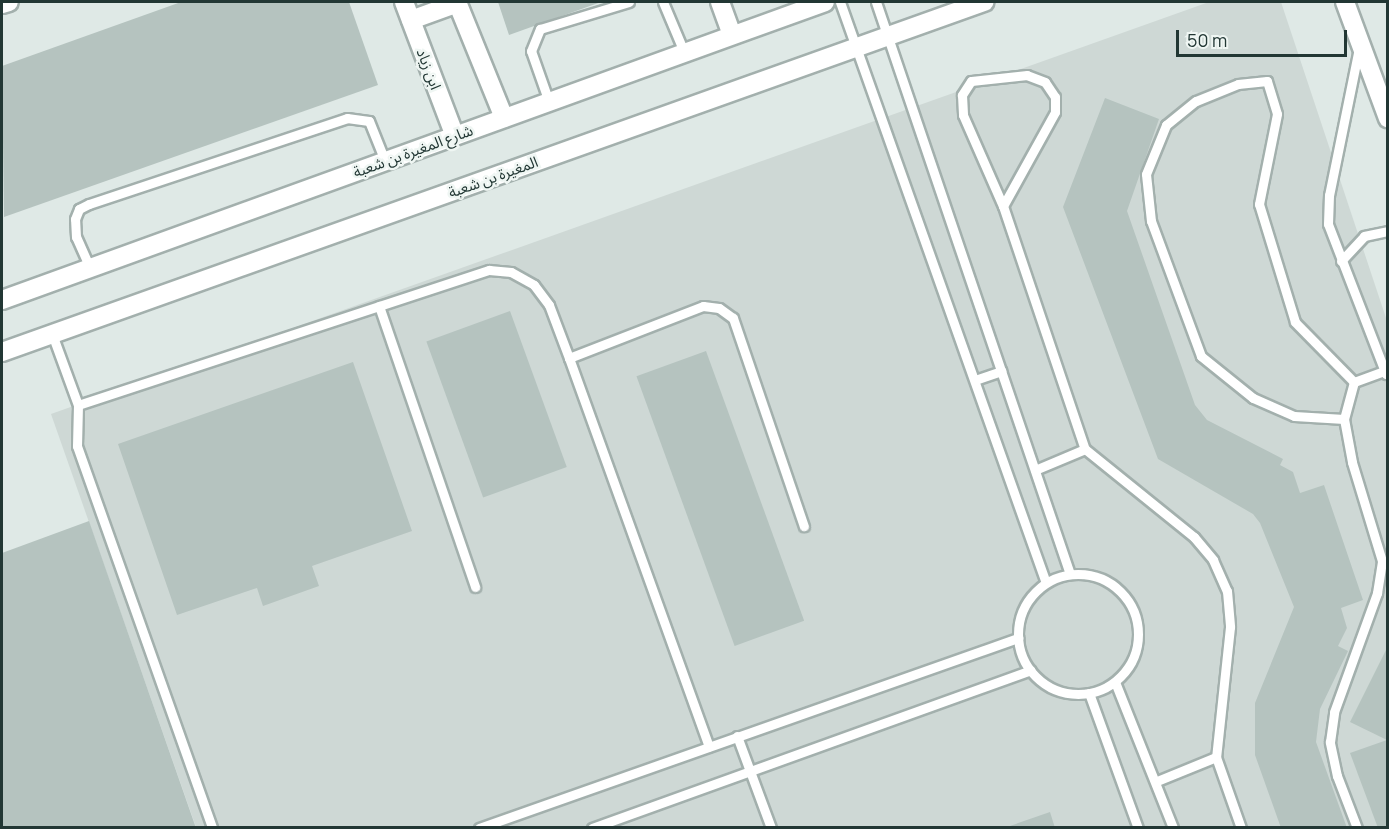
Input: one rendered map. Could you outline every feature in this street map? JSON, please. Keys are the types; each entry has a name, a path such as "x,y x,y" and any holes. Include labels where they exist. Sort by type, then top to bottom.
{"street":[{"path":"2,4 9,2"},
{"name":"ابن زياد","path":"404,2 455,136"},
{"path":"411,20 458,2 504,118"},
{"path":"720,2 732,35"},
{"name":"شارع المغيرة بن شعبة","path":"2,298 825,2"},
{"name":"المغيرة بن شعبة","path":"2,352 984,2"},
{"path":"1345,2 1388,118"}],"lane":[{"path":"549,102 531,51 540,29 629,2"},
{"path":"663,2 684,52"},
{"path":"840,2 1046,583"},
{"path":"876,2 1070,574"},
{"path":"1354,382 1386,374 1328,224 1328,209 1360,43"},
{"path":"1003,206 1055,112 1055,97 1044,82 1027,75 971,81 962,95 963,115 1003,206 1085,449 1194,537 1213,560 1227,591 1230,627 1216,758 1241,828"},
{"path":"1344,419 1294,416 1253,398 1201,356 1151,221 1146,174 1166,125 1196,101 1238,84 1267,81 1277,114 1259,204 1295,322 1354,382"},
{"path":"90,268 76,237 75,219 79,209 89,204 347,118 369,121 385,161"},
{"path":"1341,261 1364,236 1388,231"},
{"path":"78,405 489,270 512,272 534,285 549,305 708,747"},
{"path":"379,306 475,587"},
{"path":"569,358 703,306 726,313 733,318 804,526"},
{"path":"52,334 78,405 77,446 212,828"},
{"path":"975,380 1001,371"},
{"path":"1354,382 1344,419 1352,462 1382,561 1377,593 1334,712 1330,742 1337,776 1357,828"},
{"path":"1035,470 1085,449"},
{"path":"1070,574 1096,576 1110,582 1130,603 1136,616 1138,630 1133,659 1115,682 1089,693 1060,692 1030,670 1018,638 1023,609 1046,583 1070,574"},
{"path":"479,828 1018,638"},
{"path":"592,828 1030,670"},
{"path":"1115,682 1173,828"},
{"path":"1089,693 1138,828"},
{"path":"737,736 771,828"},
{"path":"1156,781 1216,758"}],"shaded area":[{"path":"1209,2 1281,2 1387,321 1387,827 196,827 51,414"}],"building":[{"path":"181,2 349,2 378,85 4,217 2,66"},
{"path":"498,2 601,2 509,35"},
{"path":"1105,98 1159,119 1127,211 1195,405 1207,420 1283,459 1280,465 1293,472 1300,493 1324,485 1363,600 1341,608 1347,628 1338,646 1348,651 1320,709 1316,742 1347,828 1281,828 1255,755 1255,703 1294,607 1260,523 1253,514 1158,459 1063,207"},
{"path":"510,311 567,467 483,497 426,341"},
{"path":"706,351 804,621 735,646 636,376"},
{"path":"353,362 412,531 312,566 319,586 263,606 257,588 177,615 118,444"},
{"path":"89,521 196,828 2,828 2,553"},
{"path":"1388,646 1388,738 1387,740 1350,722"},
{"path":"1387,740 1388,828 1378,828 1350,753"},
{"path":"1050,812 1055,828 1007,828 1007,827"}]}
